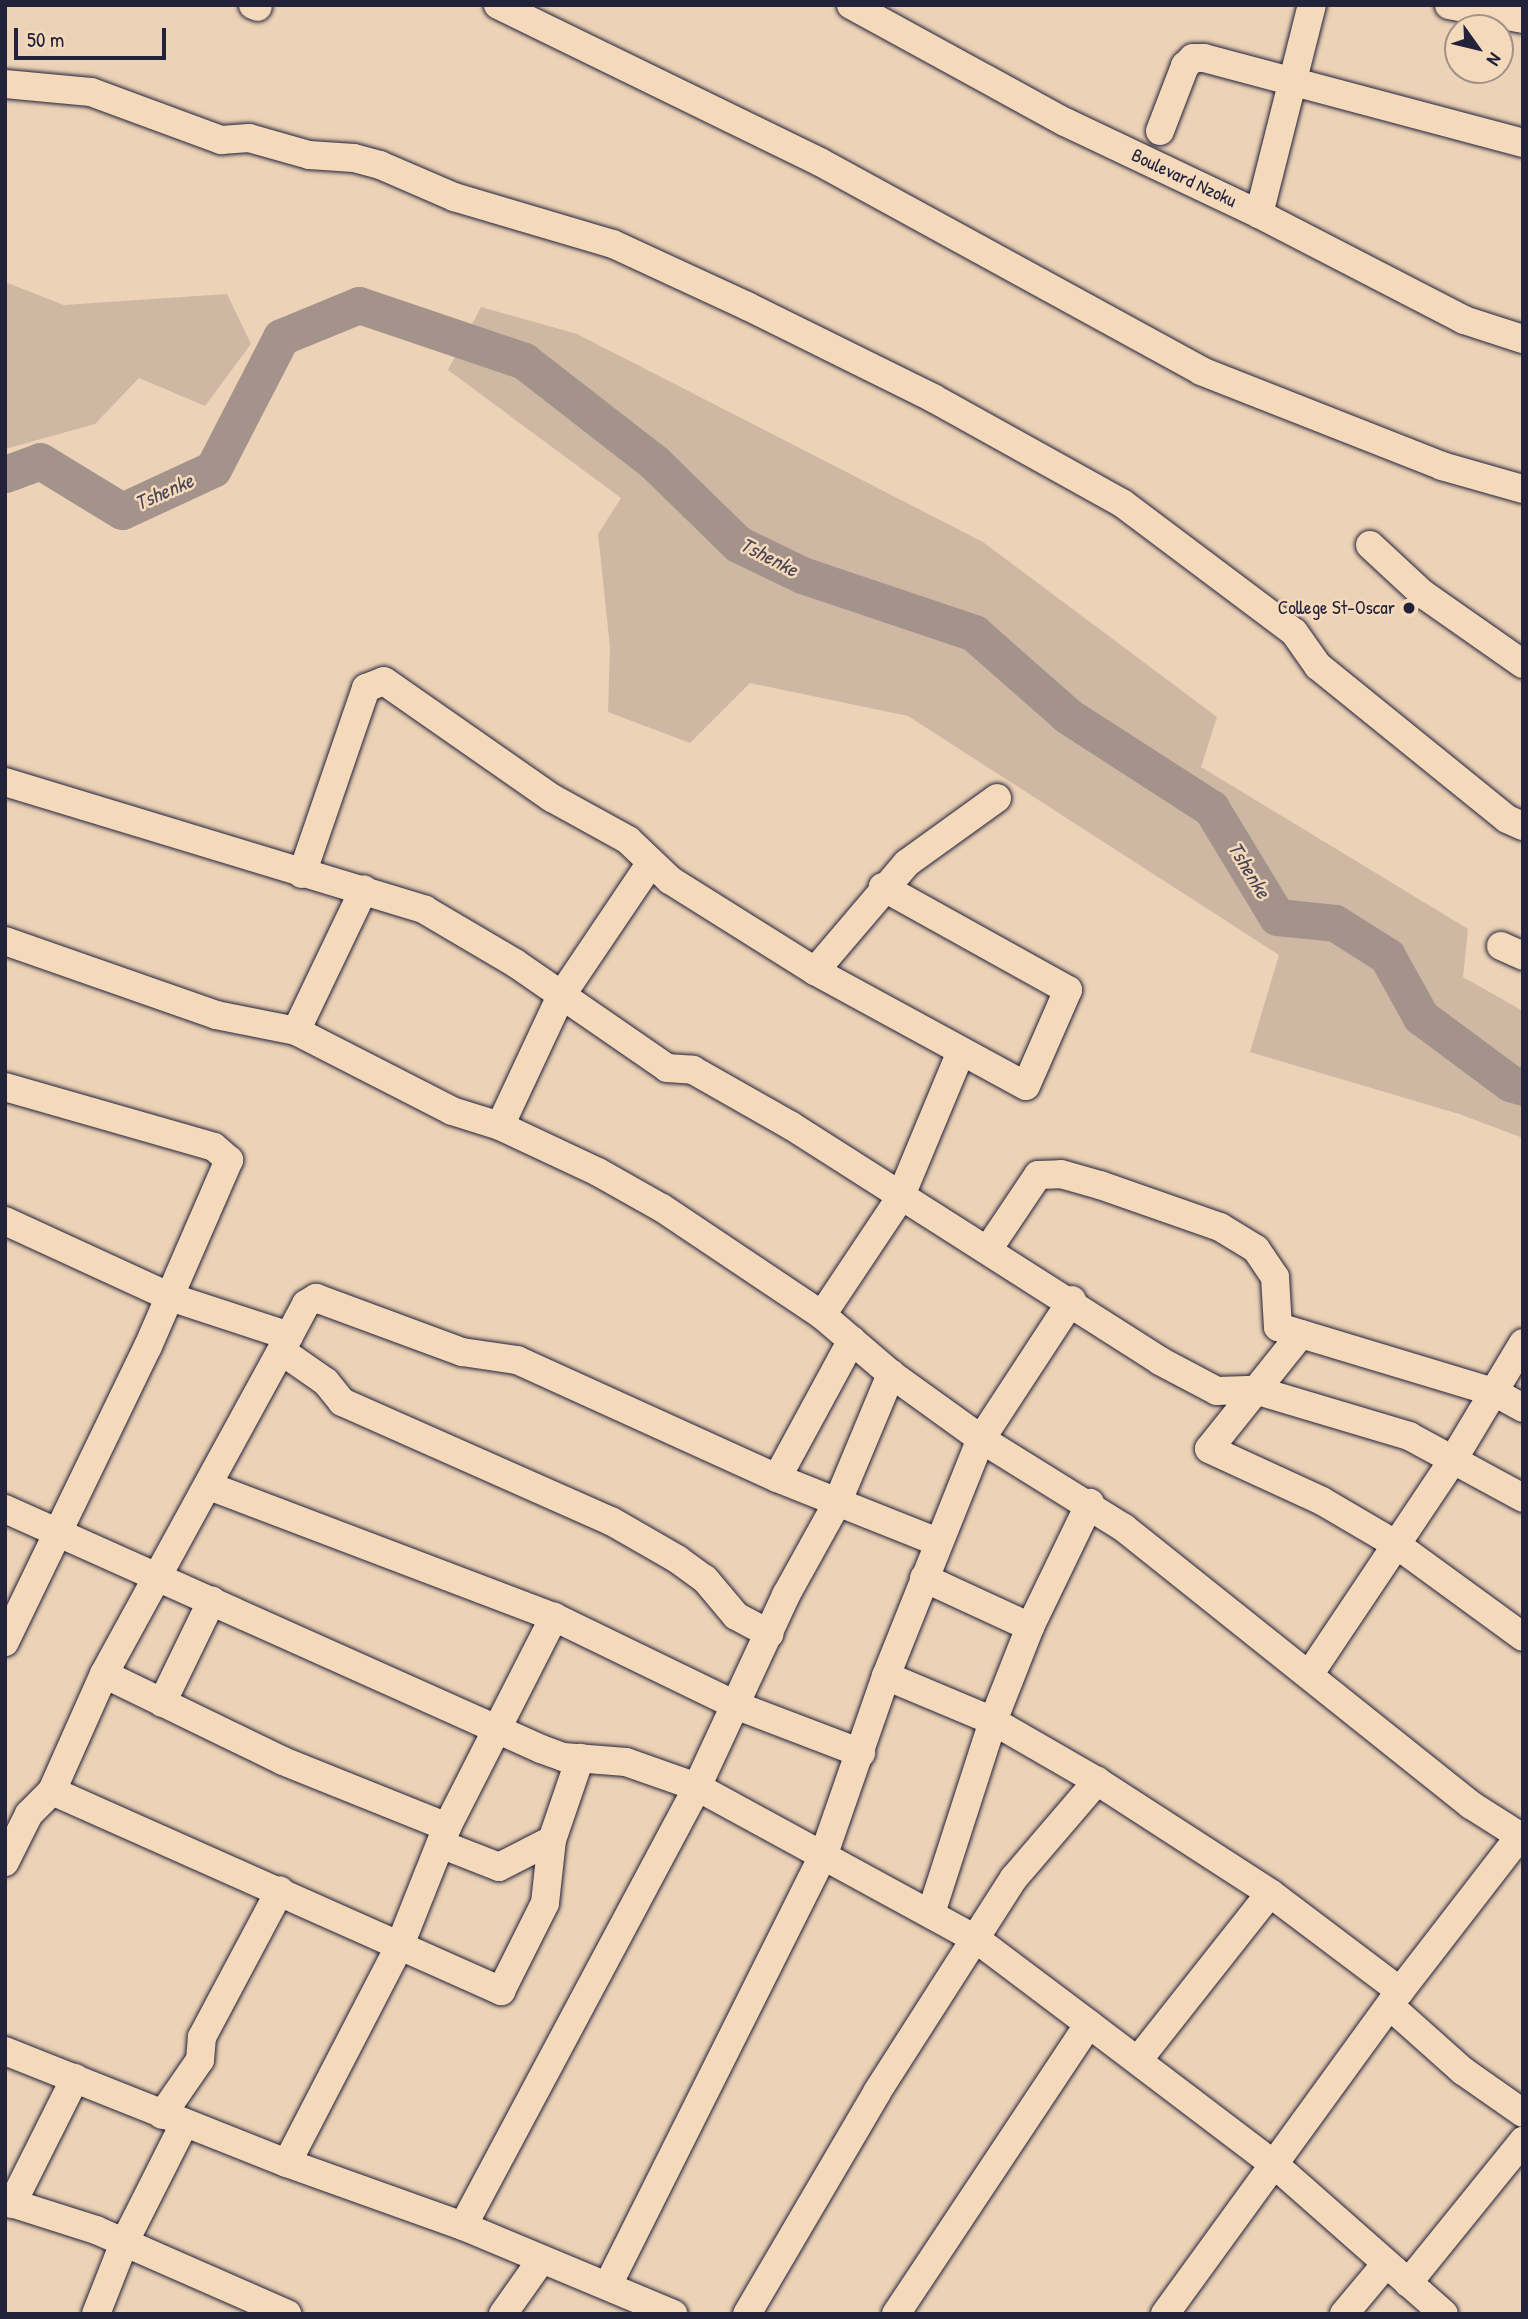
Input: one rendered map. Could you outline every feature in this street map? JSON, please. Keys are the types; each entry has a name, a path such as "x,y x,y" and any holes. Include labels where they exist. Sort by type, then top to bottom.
{"street":[{"path":"498,5 820,162 1201,371 1430,461 1523,489"},
{"name":"Boulevard Nzoku","path":"851,5 1065,122 1259,214 1464,320 1523,339"},
{"path":"1259,214 1312,5"},
{"path":"1449,5 1523,19"},
{"path":"1160,131 1185,66 1193,58 1523,143"},
{"path":"5,84 91,92 221,139 249,138 309,155 354,158 380,165 454,197 612,244 747,306 945,404 1122,503 1294,632 1318,666 1507,819 1523,826"},
{"path":"1370,545 1423,594 1523,664"},
{"path":"302,874 366,688 377,680 564,806 628,840 650,864 815,971 960,1054 1026,1086 1050,1027 1070,995 1068,990 883,887"},
{"path":"5,782 302,874 364,889 452,924 667,1068 694,1070 790,1125 900,1198 989,1248 1072,1300 1160,1361 1217,1391 1255,1390 1365,1421 1454,1458 1523,1498"},
{"path":"815,971 883,887 929,844 997,797"},
{"path":"499,1126 561,996 650,864"},
{"path":"296,1031 364,889"},
{"path":"5,941 216,1015 296,1031 452,1111 499,1126 662,1209 822,1315 891,1374 981,1438 1090,1503 1471,1805 1521,1837 1395,1998 1165,2314"},
{"path":"822,1315 900,1198 960,1054"},
{"path":"5,1087 214,1147 229,1160 170,1297 5,1643"},
{"path":"989,1248 1031,1181 1042,1173 1061,1174 1220,1227 1256,1249 1275,1277 1278,1327 1496,1393 1523,1408"},
{"path":"5,1221 170,1297 286,1344 326,1382 342,1402 611,1521 705,1578 736,1616 770,1634"},
{"path":"5,1862 29,1814 52,1791 104,1674 306,1304 316,1298 462,1352 517,1360 777,1478 939,1542"},
{"path":"608,2285 824,1854 886,1676 981,1438 1072,1300"},
{"path":"1301,1334 1209,1449 1322,1501 1397,1545 1523,1637"},
{"path":"777,1478 852,1340"},
{"path":"1309,1675 1496,1393 1523,1343"},
{"path":"463,2226 697,1787 770,1634 838,1501 891,1374"},
{"path":"208,1486 554,1617 735,1705 861,1753"},
{"path":"931,1913 993,1721 1030,1627 1090,1503"},
{"path":"5,1509 158,1575 556,1755 626,1762 697,1787 931,1913 976,1939 1139,2059 1275,2165 1444,2314"},
{"path":"924,1578 1030,1627"},
{"path":"162,1703 212,1600"},
{"path":"286,2163 400,1945 445,1836 554,1617"},
{"path":"104,1674 445,1836 499,1867 552,1840"},
{"path":"886,1676 993,1721 1097,1781 1270,1894 1395,1998 1463,2071 1523,2113"},
{"path":"52,1791 280,1890 498,1991 506,1989 545,1902 552,1840 580,1758"},
{"path":"747,2314 877,2092 976,1939 1034,1851 1097,1781"},
{"path":"96,2314 173,2119 200,2060 202,2036 280,1890"},
{"path":"1139,2059 1270,1894"},
{"path":"896,2314 1088,2024"},
{"path":"5,2051 286,2163 463,2226 673,2314"},
{"path":"75,2078 9,2203 96,2230 129,2232 287,2314"},
{"path":"1408,2283 1519,2152"},
{"path":"503,2314 542,2259"},
{"path":"1344,2314 1385,2264"}],"shaded area":[{"path":"5,282 64,305 227,294 251,344 205,406 139,378 95,424 5,449"},
{"path":"481,307 577,334 983,542 1217,717 1201,767 1468,929 1463,977 1523,1011 1523,1138 1459,1114 1250,1052 1279,955 908,716 750,683 690,743 608,712 610,647 598,534 621,498 448,370"}],"waterway":[{"name":"Tshenke","path":"5,474 40,461 122,511 213,469 281,337 359,305 524,361 655,463 738,544 802,575 974,633 1068,716 1211,808 1277,917 1335,923 1387,956 1421,1017 1510,1083 1523,1087"}],"place":[{"name":"College St-Oscar","path":"1409,608"}]}
